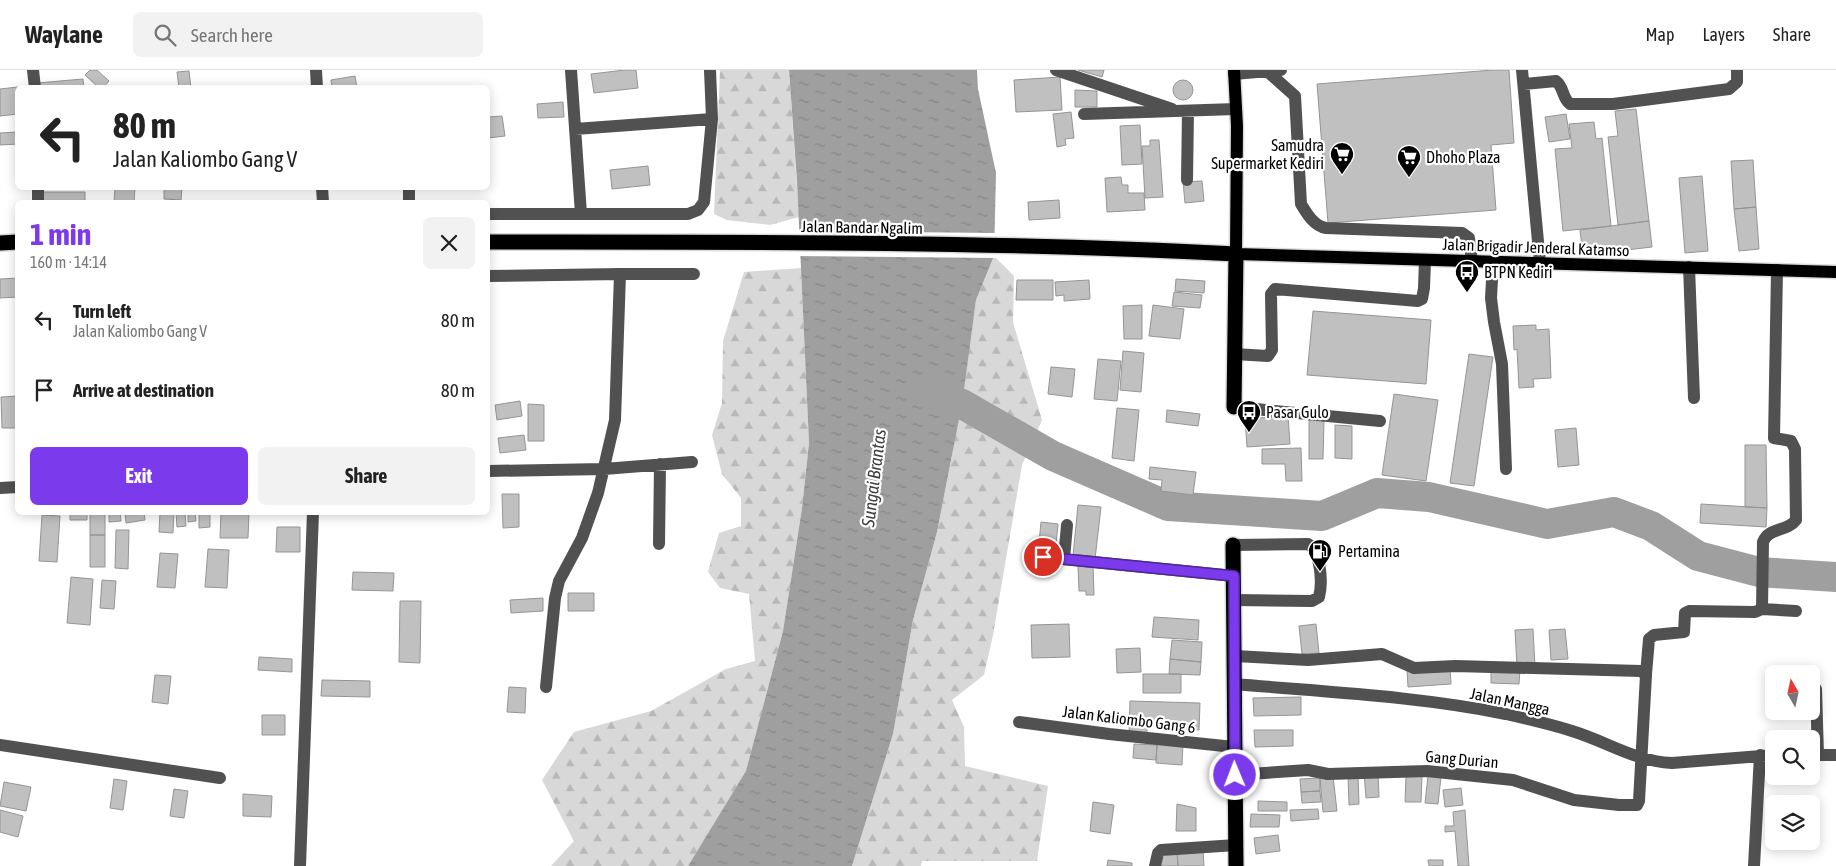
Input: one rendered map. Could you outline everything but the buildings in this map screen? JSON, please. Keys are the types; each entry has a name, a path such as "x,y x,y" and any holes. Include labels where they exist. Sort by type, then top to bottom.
{"highway":[{"path":"0,242 15,242"},
{"name":"Jalan Bandar Ngalim","path":"490,242 680,242 1060,247 1236,254"},
{"path":"1234,407 1236,254"},
{"path":"1234,545 1236,866"}],"main road":[{"path":"1234,72 1236,109 1236,254"},
{"name":"Jalan Brigadir Jenderal Katamso","path":"1236,254 1836,272"}],"street":[{"path":"33,70 35,85"},
{"path":"316,70 317,85"},
{"path":"571,70 581,214"},
{"path":"490,214 688,214 698,210 704,202 712,120 710,70"},
{"path":"1056,70 1182,111"},
{"path":"1234,72 1281,70"},
{"path":"1522,70 1540,263"},
{"path":"1524,84 1556,80 1561,84 1566,101 1570,104 1613,104 1729,88 1737,82 1737,70"},
{"path":"1267,71 1294,96 1301,204 1316,224 1326,228 1462,233 1469,238 1472,261"},
{"path":"1084,114 1236,109"},
{"path":"1182,111 1187,180"},
{"path":"575,129 712,120"},
{"path":"1234,354 1268,356 1270,354 1272,350 1271,294 1275,289 1418,301 1422,299 1424,288 1425,260"},
{"path":"1493,262 1491,298 1502,364 1506,469"},
{"path":"1689,267 1694,398"},
{"path":"1762,609 1763,542 1769,533 1792,524 1796,520 1795,446 1791,441 1774,438 1777,270"},
{"path":"546,687 552,617 557,590 566,567 582,538 598,492 615,420 620,274"},
{"path":"490,276 694,274"},
{"path":"1234,407 1380,421"},
{"path":"490,471 604,469 692,462"},
{"path":"659,544 660,464"},
{"path":"0,488 15,487"},
{"path":"300,866 313,515"},
{"path":"1064,559 1067,525"},
{"path":"1234,545 1308,544 1316,549 1320,562 1321,589 1319,597 1312,601 1234,600"},
{"path":"1043,557 1234,576"},
{"path":"1642,759 1649,639 1654,635 1684,632 1685,613 1689,611 1755,612 1762,609 1796,611"},
{"path":"1235,656 1308,660 1382,654 1414,668 1455,666 1641,671 1646,674"},
{"name":"Jalan Mangga","path":"1234,684 1421,700 1506,714 1572,731 1642,759 1672,763 1765,755"},
{"name":"Jalan Kaliombo Gang 6","path":"1019,722 1234,747"},
{"path":"0,745 220,778"},
{"path":"1754,866 1760,755"},
{"path":"1820,755 1836,755"},
{"name":"Gang Durian","path":"1235,775 1308,770 1328,774 1427,770 1513,780 1574,800 1632,805 1637,804 1639,800 1642,759"},
{"path":"1155,866 1158,853 1161,850 1236,845"}],"green space":[{"path":"720,70 789,70 799,217 770,225 727,220 714,214"},
{"path":"994,256 1014,276 1013,322 1042,420 1022,465 993,635 984,675 952,700 964,727 965,766 1048,786 1037,861 922,861 921,866 852,866 893,734 913,620 937,532 952,455 976,300"},
{"path":"801,268 809,443 802,508 783,631 746,772 688,866 551,866 574,841 542,780 574,732 651,711 726,669 755,661 749,594 720,588 708,572 719,533 741,526 741,498 722,474 712,435 722,403 723,341 744,272"}],"water":[{"name":"Sungai Brantas","path":"789,70 977,70 978,89 996,173 994,256 976,300 962,404 937,532 913,620 893,734 852,866 688,866 746,771 783,631 802,508 809,443 797,182"}],"pier":[{"path":"797,231 997,233 996,258 798,256"}],"waterway":[{"path":"924,391 962,404 1053,456 1168,506 1322,516 1377,493 1429,497 1547,524 1614,512 1651,526 1698,556 1759,572 1836,577"}],"place":[{"name":"Samudra Supermarket Kediri","path":"1342,175"},
{"name":"Dhoho Plaza","path":"1409,178"},
{"name":"BTPN Kediri","path":"1467,293"},
{"name":"Pasar Gulo","path":"1249,433"},
{"name":"Pertamina","path":"1320,572"}],"route":[{"path":"1043,557 1234,576 1235,775"}]}
